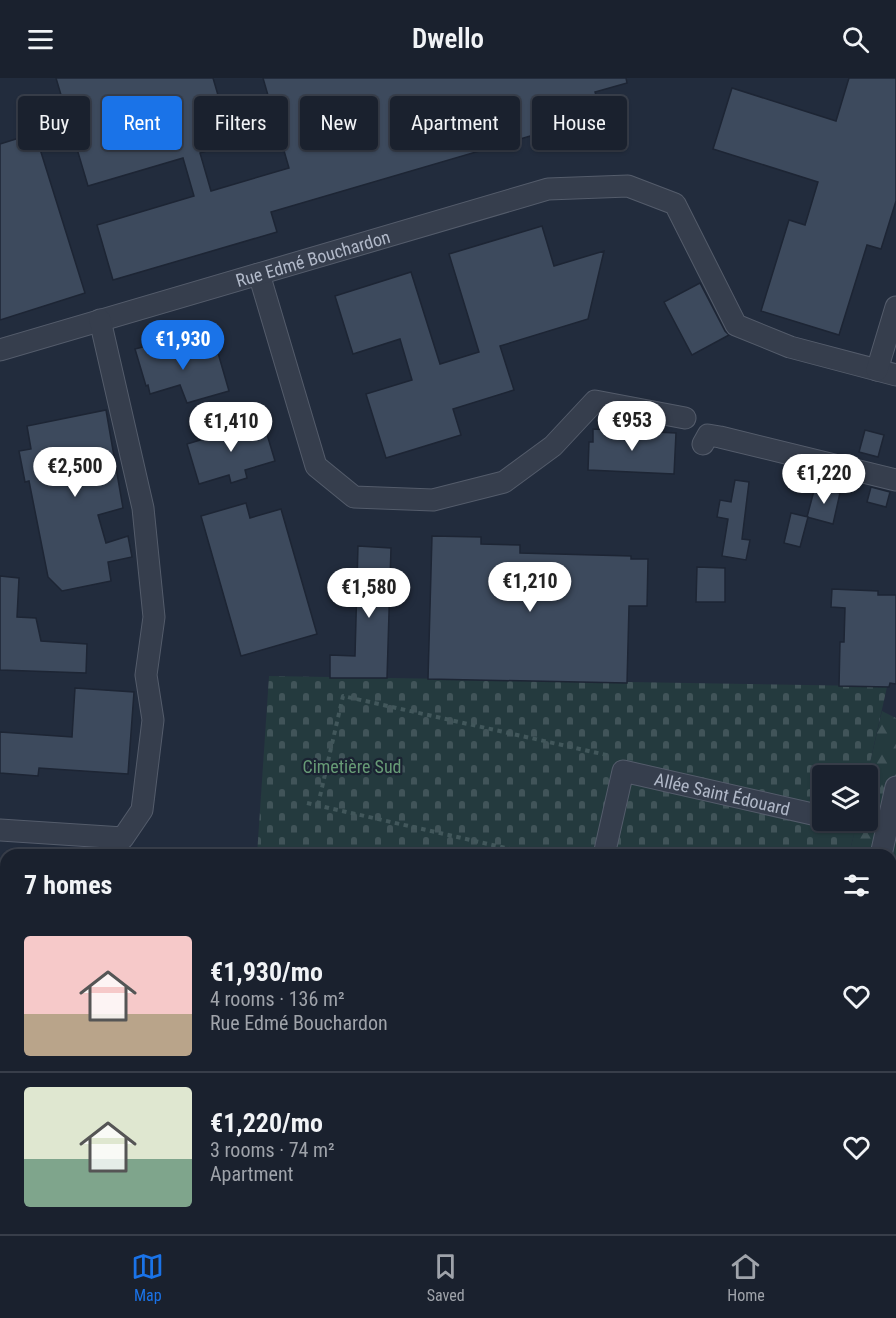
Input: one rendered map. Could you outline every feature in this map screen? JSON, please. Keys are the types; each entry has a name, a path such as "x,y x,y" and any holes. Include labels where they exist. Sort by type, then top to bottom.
{"street":[{"name":"Rue Edmé Bouchardon","path":"0,350 548,189 628,186 675,204 736,325 790,347 886,372"},
{"path":"259,274 316,466 354,497 433,501 504,482 553,446 595,401 685,418"},
{"path":"886,372 896,307"},
{"path":"0,830 123,838 142,810 153,720 146,675 154,617 143,508 100,320"},
{"path":"703,444 708,435 720,436 896,480"},
{"path":"605,849 623,771"},
{"name":"Allée Saint Édouard","path":"623,771 812,814"},
{"path":"882,849 896,787"}],"path":[{"path":"318,806 343,696 618,757 623,771"},
{"path":"308,803 510,849"}],"green space":[{"name":"Cimetière Sud","path":"269,676 887,687 869,765 812,765 812,831 855,831 850,849 257,849"},
{"path":"882,711 896,718 896,849 850,849 855,831 878,831 878,765 870,765"}],"building":[{"path":"56,78 213,78 218,96 194,96 194,150 210,150 200,153 211,191 289,168 284,150 288,150 288,96 268,96 263,78 626,78 627,83 595,92 596,96 532,96 532,136 520,139 520,96 390,96 390,150 483,150 271,212 277,232 113,280 97,225 194,196 183,158 88,186 77,150 90,150 90,96 61,96"},
{"path":"849,78 896,78 896,201 881,249 867,245 839,335 761,311 789,220 805,225 818,182 713,149 732,88 836,121"},
{"path":"18,138 18,150 40,150 85,293 0,320 0,144"},
{"path":"542,226 554,266 604,251 588,319 500,346 514,390 453,409 461,435 386,458 366,394 412,380 400,339 353,354 335,296 411,272 440,364 479,352 449,254"},
{"path":"700,283 729,335 692,355 664,302"},
{"path":"175,342 179,356 216,346 229,391 187,403 180,385 150,394 135,349"},
{"path":"106,410 123,508 98,515 106,543 128,536 132,557 108,562 111,581 62,591 48,577 29,481 25,482 19,451 31,449 27,426"},
{"path":"263,421 275,461 245,470 247,478 231,483 229,475 199,484 187,444"},
{"path":"593,429 676,433 674,474 588,470 589,442 593,442"},
{"path":"865,430 884,435 878,457 859,452"},
{"path":"735,480 749,482 742,539 750,540 746,560 722,556 728,519 717,517 720,500 731,502"},
{"path":"815,487 840,493 833,524 807,517"},
{"path":"871,487 890,492 886,507 867,502"},
{"path":"246,503 250,518 281,509 317,634 241,656 201,516"},
{"path":"791,513 808,517 800,547 784,543"},
{"path":"432,536 481,537 481,544 520,545 520,553 631,556 631,559 648,559 647,606 629,606 627,683 428,679"},
{"path":"358,546 391,548 387,678 330,678 330,655 355,656"},
{"path":"697,567 725,568 725,602 696,602"},
{"path":"0,576 19,578 17,617 36,618 41,641 87,644 86,673 0,670"},
{"path":"832,589 878,591 878,595 896,595 896,684 890,683 889,687 839,686 840,642 844,642 845,608 831,607"},
{"path":"75,688 134,692 128,774 39,768 38,776 0,773 0,732 72,737"}]}
